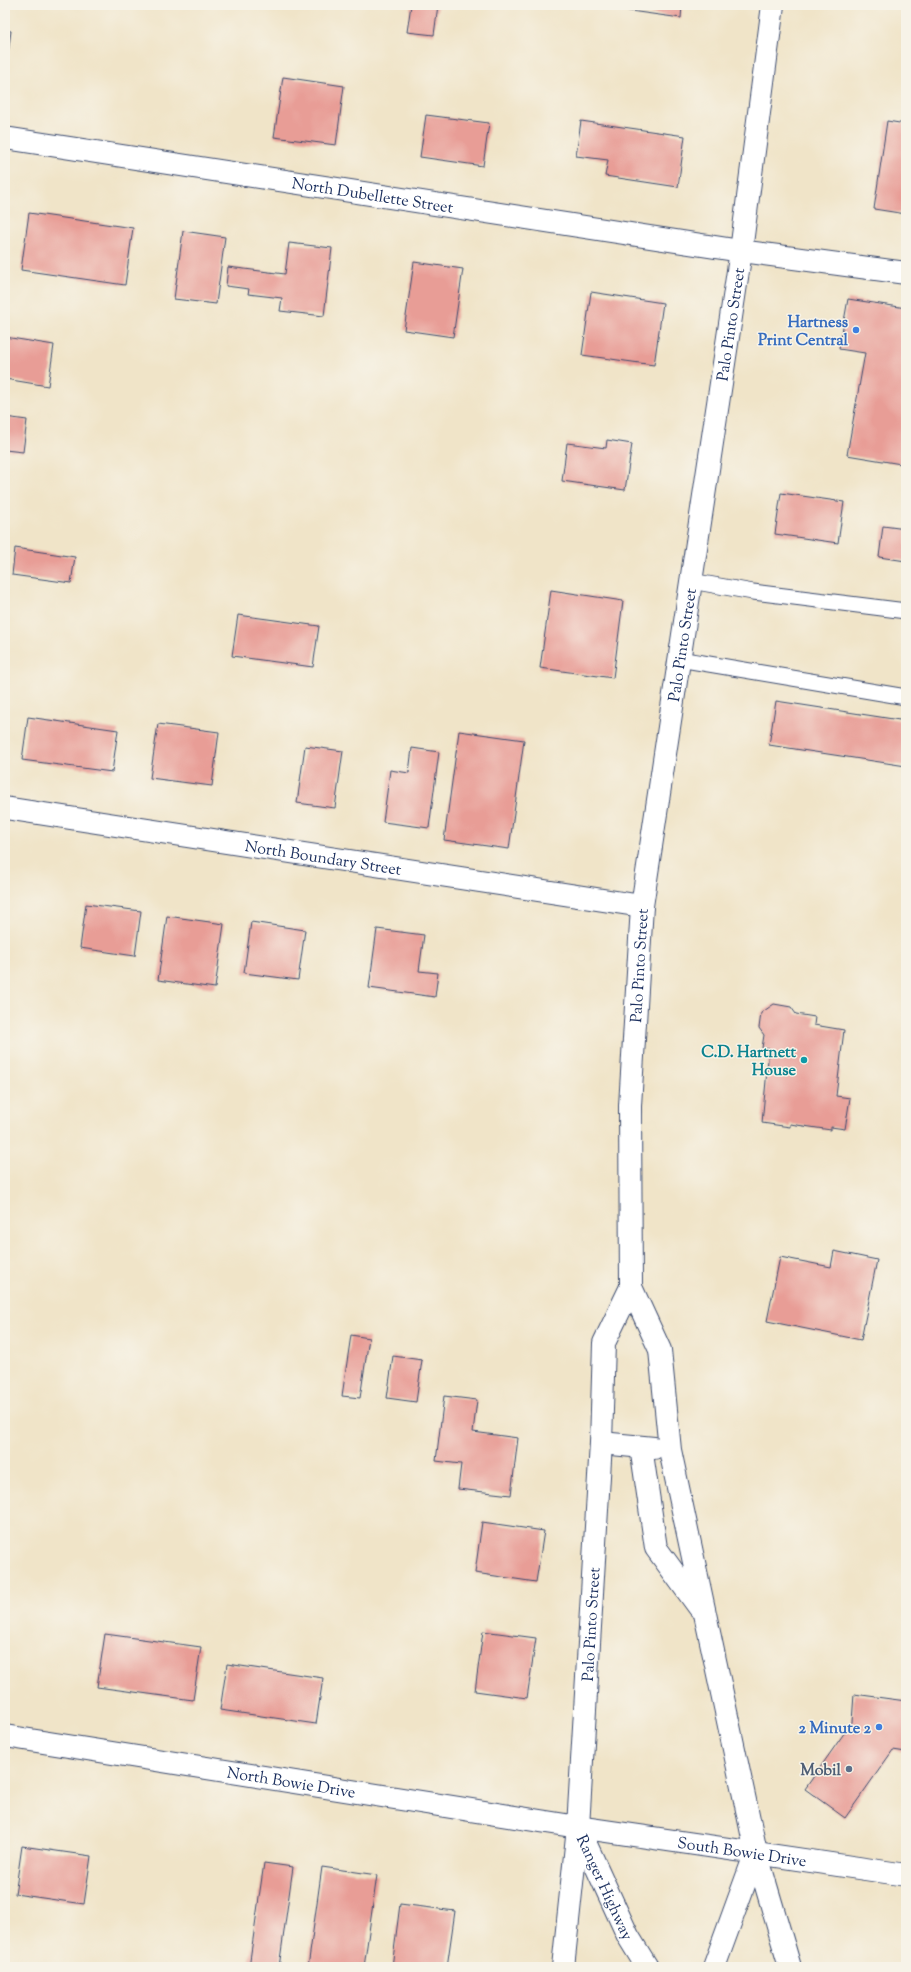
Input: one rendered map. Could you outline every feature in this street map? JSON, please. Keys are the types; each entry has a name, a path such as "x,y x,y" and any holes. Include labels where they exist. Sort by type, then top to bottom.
{"main road":[{"name":"Palo Pinto Street","path":"756,1852 703,1613 670,1450 660,1350 631,1287 630,1106 642,906 741,251 774,5"},
{"name":"North Dubellette Street","path":"5,138 741,251 906,273"},
{"name":"North Boundary Street","path":"5,808 642,906"},
{"name":"Palo Pinto Street","path":"563,1967 578,1827 602,1443 604,1344 631,1287"},
{"path":"602,1443 670,1450"},
{"path":"641,1447 656,1548 703,1613"},
{"name":"North Bowie Drive","path":"5,1736 578,1827"},
{"name":"South Bowie Drive","path":"578,1827 906,1875"},
{"name":"Ranger Highway","path":"578,1827 628,1936 647,1967"},
{"path":"714,1967 756,1852"},
{"path":"756,1852 790,1967"}],"lane":[{"path":"691,582 748,591 906,611"},
{"path":"679,659 906,697"}],"building":[{"path":"411,5 438,5 434,35 407,32"},
{"path":"587,5 682,5 681,18"},
{"path":"5,30 11,31 6,69 5,69"},
{"path":"283,77 344,86 336,145 274,137"},
{"path":"426,115 489,123 483,166 420,157"},
{"path":"581,121 685,136 678,187 605,176 608,160 576,156"},
{"path":"887,121 906,124 906,214 874,209"},
{"path":"29,213 133,228 125,285 21,270"},
{"path":"183,231 225,237 216,304 174,299"},
{"path":"289,243 332,248 324,316 280,311 282,298 248,294 249,289 226,286 228,267 285,274"},
{"path":"414,262 463,269 453,337 404,330"},
{"path":"591,292 663,303 654,365 582,355"},
{"path":"848,299 906,308 906,438 901,464 847,455 865,353 839,349"},
{"path":"5,337 54,345 48,386 5,379"},
{"path":"5,417 27,420 23,452 5,450"},
{"path":"607,440 632,444 625,490 562,481 567,443 606,448"},
{"path":"781,493 844,502 838,543 775,534"},
{"path":"883,526 906,529 906,561 879,557"},
{"path":"15,548 75,557 71,583 12,575"},
{"path":"551,590 623,601 613,678 540,668"},
{"path":"238,615 319,626 313,667 232,656"},
{"path":"776,701 906,721 906,766 769,745"},
{"path":"28,717 118,730 112,772 22,760"},
{"path":"158,724 219,732 212,786 150,778"},
{"path":"459,731 524,740 509,849 444,840"},
{"path":"305,746 343,751 335,808 297,803"},
{"path":"412,748 439,752 429,828 383,822 390,770 409,773"},
{"path":"86,904 141,911 135,956 80,948"},
{"path":"167,916 224,924 215,988 158,980"},
{"path":"251,922 305,930 298,980 244,973"},
{"path":"377,929 424,935 419,971 438,973 435,997 369,988"},
{"name":"C.D. Hartnett House","path":"774,1004 791,1007 796,1014 815,1017 814,1025 844,1030 836,1096 850,1098 845,1129 831,1127 831,1130 790,1124 790,1127 762,1123 769,1049 762,1048 764,1035 759,1028 761,1013"},
{"path":"834,1251 877,1260 861,1340 767,1321 780,1257 831,1267"},
{"path":"351,1335 369,1338 360,1398 342,1396"},
{"path":"393,1356 422,1360 416,1402 387,1398"},
{"path":"444,1396 477,1400 473,1432 518,1438 511,1495 458,1489 461,1464 436,1461"},
{"path":"482,1522 544,1531 536,1582 475,1573"},
{"path":"483,1631 536,1638 527,1698 475,1691"},
{"path":"105,1634 201,1647 193,1700 97,1687"},
{"path":"227,1664 323,1678 316,1724 220,1710"},
{"path":"854,1694 906,1701 906,1752 893,1750 845,1818 805,1789 852,1722"},
{"path":"22,1846 91,1856 84,1904 15,1894"},
{"path":"264,1863 293,1867 279,1967 249,1967"},
{"path":"322,1867 377,1875 364,1967 308,1967"},
{"path":"400,1904 455,1911 447,1967 392,1967"}],"place":[{"name":"Hartness Print Central","path":"856,330"},
{"name":"C.D. Hartnett House","path":"804,1060"},
{"name":"2 Minute 2","path":"879,1727"},
{"name":"Mobil","path":"849,1769"}]}
